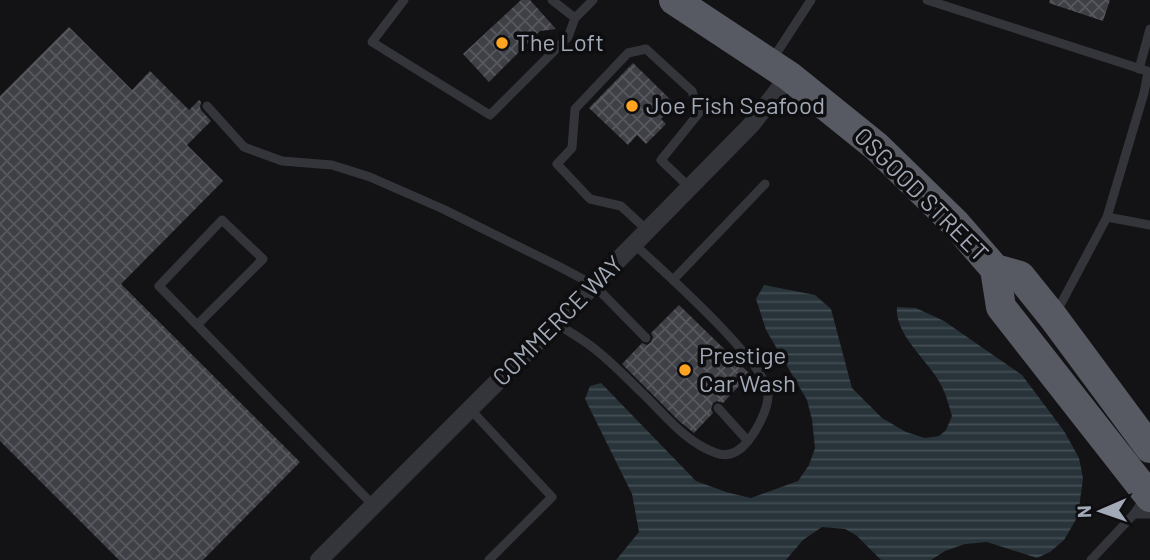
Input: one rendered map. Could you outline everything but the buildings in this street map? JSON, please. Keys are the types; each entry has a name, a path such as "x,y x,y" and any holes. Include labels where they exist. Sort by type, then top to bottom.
{"highway":[{"name":"OSGOOD STREET","path":"674,0 779,70 887,157 956,225 995,269 1001,307 1145,505"},
{"name":"OSGOOD STREET","path":"995,269 1020,276 1139,420 1150,448"}],"street":[{"name":"COMMERCE WAY","path":"319,560 751,125 779,70"}],"lane":[{"path":"404,0 372,41 490,115 568,37 575,18 593,0"},
{"path":"552,0 575,18"},
{"path":"779,70 811,0"},
{"path":"927,0 1146,71"},
{"path":"1054,317 1107,217 1144,93 1150,29"},
{"path":"648,230 621,206 590,199 557,164 572,148 575,109 628,53 646,49 692,91 699,114 661,160 690,188"},
{"path":"206,106 244,147 282,162 332,165 370,177 443,209 594,285 646,338"},
{"path":"673,280 765,184"},
{"path":"1107,217 1150,225"},
{"path":"197,325 262,259 222,220 159,286 197,325 374,506"},
{"path":"556,323 597,350 685,436 720,455 736,453 748,441 763,419 768,393 760,373 724,330 634,244"},
{"path":"718,408 748,441"},
{"path":"470,409 552,498 489,560"},
{"path":"1091,560 1145,505"}],"shaded area":[{"path":"764,285 815,295 831,309 852,388 882,418 906,432 925,438 939,436 946,430 952,416 938,379 901,328 897,307 916,308 944,321 1022,375 1064,431 1079,458 1083,478 1078,516 1064,540 1050,552 1037,558 987,542 965,544 945,551 931,560 881,560 856,535 845,529 822,527 803,540 786,560 616,560 639,532 632,494 585,399 590,386 601,383 696,481 726,492 751,498 798,481 809,465 815,448 807,400 766,330 756,299"}],"place":[{"name":"The Loft","path":"502,43"},
{"name":"Joe Fish Seafood","path":"632,106"},
{"name":"Prestige Car Wash","path":"685,370"}]}
